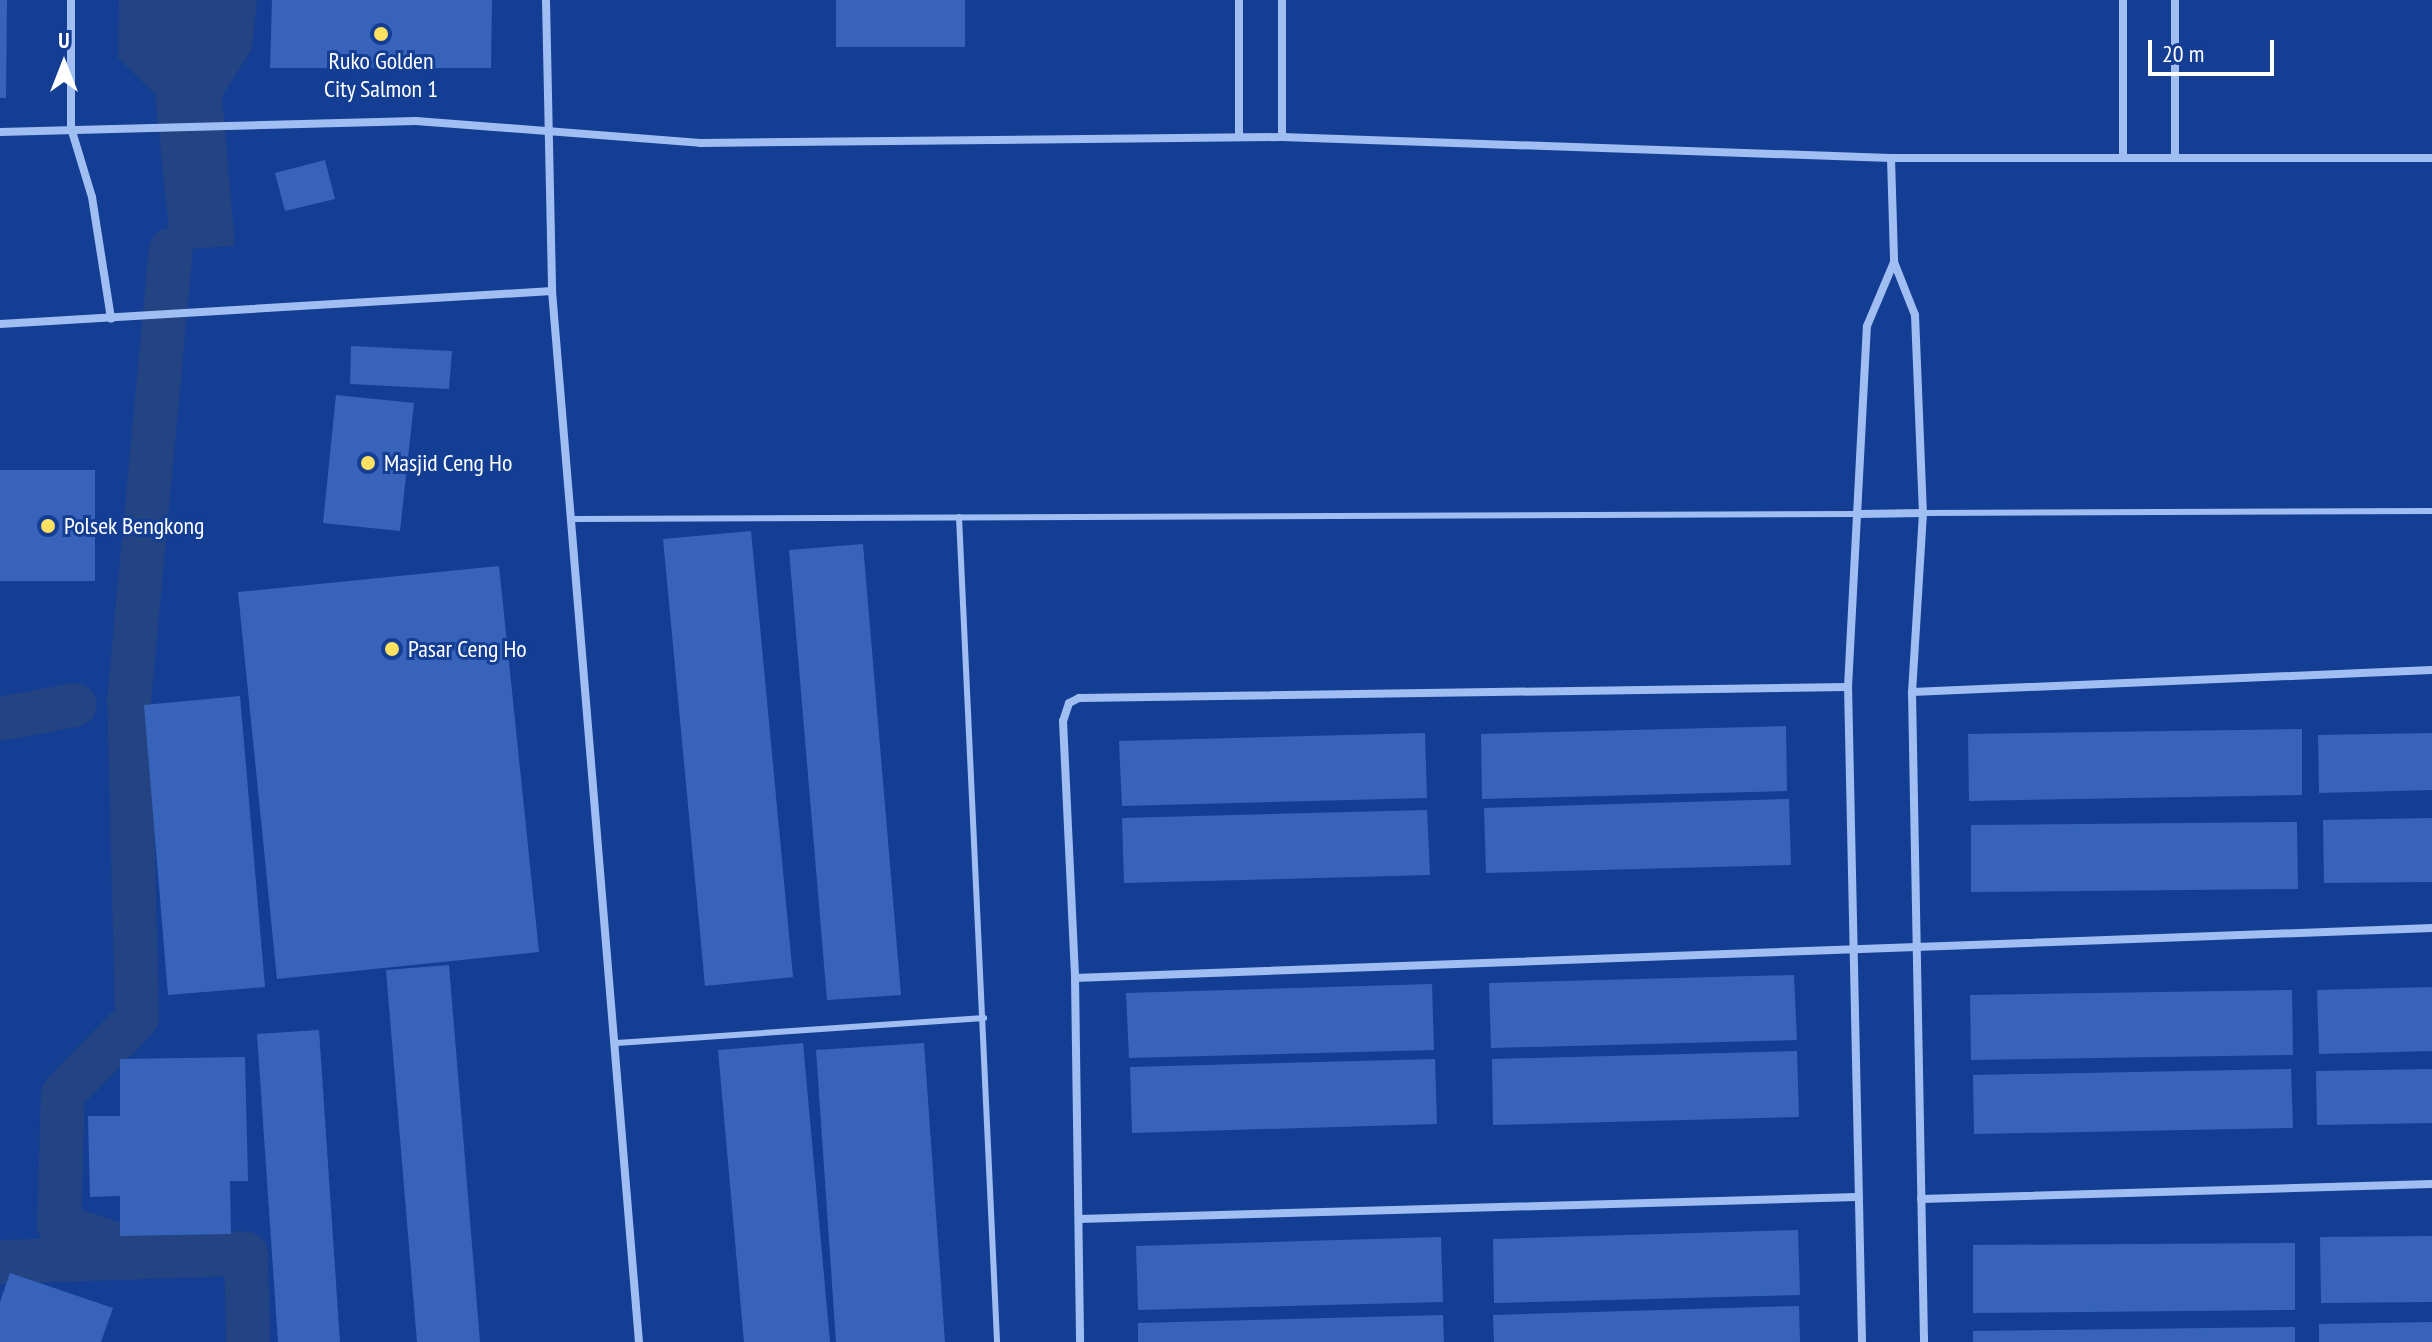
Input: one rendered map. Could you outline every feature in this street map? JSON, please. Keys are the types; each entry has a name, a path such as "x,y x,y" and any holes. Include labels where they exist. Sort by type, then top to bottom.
{"street":[{"path":"71,0 71,128 92,197 111,319"},
{"path":"546,0 546,130 552,291 617,1043 639,1342"},
{"path":"1239,0 1239,137"},
{"path":"1282,0 1282,137"},
{"path":"2123,0 2123,158"},
{"path":"2175,0 2175,158"},
{"path":"0,132 130,125 416,121 700,143 1282,137 1891,158 2432,158"},
{"path":"1891,158 1894,262 1915,315 1923,513 1912,692 1924,1342"},
{"path":"1862,1342 1851,949 1848,687 1860,514 1867,326 1894,262"},
{"path":"0,324 148,318 552,291"},
{"path":"1860,514 1923,513"},
{"path":"1912,692 2432,670"},
{"path":"1080,1342 1075,978 1063,721 1069,703 1079,698 1848,687"},
{"path":"1075,978 1851,949 1916,950 2432,928"},
{"path":"1921,1199 2432,1184"},
{"path":"1079,1219 1857,1197"}],"lane":[{"path":"1923,513 2432,511"},
{"path":"572,519 1860,514"},
{"path":"959,517 997,1342"},
{"path":"617,1043 984,1018"}],"water":[{"path":"119,0 257,0 252,49 222,96 235,246 171,250 155,94 118,58"}],"building":[{"path":"0,0 7,0 6,98 0,98"},
{"name":"Ruko Golden City Salmon 1","path":"272,0 492,0 491,68 270,68"},
{"path":"836,0 965,0 965,47 836,47"},
{"path":"325,160 335,199 285,211 275,173"},
{"path":"351,346 452,351 449,389 350,384"},
{"name":"Masjid Ceng Ho","path":"336,395 414,403 400,531 323,523"},
{"name":"Polsek Bengkong","path":"0,470 95,470 95,581 0,581"},
{"path":"751,531 793,977 705,986 663,539"},
{"path":"863,544 901,995 827,1000 789,550"},
{"path":"499,566 539,952 277,979 238,592"},
{"path":"240,696 265,987 168,995 144,705"},
{"path":"1786,726 1787,791 1482,799 1481,734"},
{"path":"2302,729 2302,795 1969,801 1968,734"},
{"path":"1425,733 1427,798 1122,806 1119,741"},
{"path":"2432,733 2432,790 2319,793 2318,735"},
{"path":"1789,799 1791,865 1486,873 1484,808"},
{"path":"1427,810 1430,875 1124,883 1122,818"},
{"path":"2432,818 2432,882 2324,883 2323,820"},
{"path":"2297,822 2298,889 1971,892 1971,825"},
{"path":"449,965 480,1342 417,1342 386,970"},
{"path":"1794,975 1797,1040 1491,1048 1489,983"},
{"path":"1432,984 1434,1050 1129,1058 1126,993"},
{"path":"2432,987 2432,1051 2319,1054 2317,990"},
{"path":"2292,990 2293,1055 1971,1060 1970,995"},
{"path":"319,1030 340,1342 278,1342 257,1034"},
{"path":"803,1043 830,1342 744,1342 718,1050"},
{"path":"924,1043 945,1342 836,1342 816,1050"},
{"path":"1797,1051 1799,1117 1493,1125 1492,1059"},
{"path":"245,1057 248,1181 230,1181 231,1234 120,1236 120,1196 90,1197 88,1116 120,1116 120,1059"},
{"path":"1435,1059 1437,1124 1132,1133 1130,1067"},
{"path":"2291,1069 2293,1128 1974,1134 1973,1075"},
{"path":"2432,1069 2432,1123 2317,1125 2316,1071"},
{"path":"1798,1230 1800,1295 1494,1303 1493,1239"},
{"path":"2432,1236 2432,1302 2321,1303 2320,1237"},
{"path":"1441,1237 1443,1302 1138,1310 1136,1246"},
{"path":"2295,1243 2295,1310 1973,1313 1973,1245"},
{"path":"10,1273 113,1308 101,1342 0,1342 0,1302"},
{"path":"1799,1306 1800,1342 1494,1342 1493,1315"},
{"path":"1443,1315 1444,1342 1138,1342 1138,1323"},
{"path":"2432,1322 2432,1342 2319,1342 2319,1324"},
{"path":"2295,1327 2295,1342 1973,1342 1973,1331"}],"waterway":[{"path":"0,1262 246,1254 118,1245 59,1225 63,1094 137,1018 129,701 171,250"},
{"path":"0,719 75,705"},
{"path":"246,1254 248,1342"}],"place":[{"name":"Ruko Golden City Salmon 1","path":"381,34"},
{"name":"Masjid Ceng Ho","path":"368,463"},
{"name":"Polsek Bengkong","path":"48,526"},
{"name":"Pasar Ceng Ho","path":"392,649"}]}
